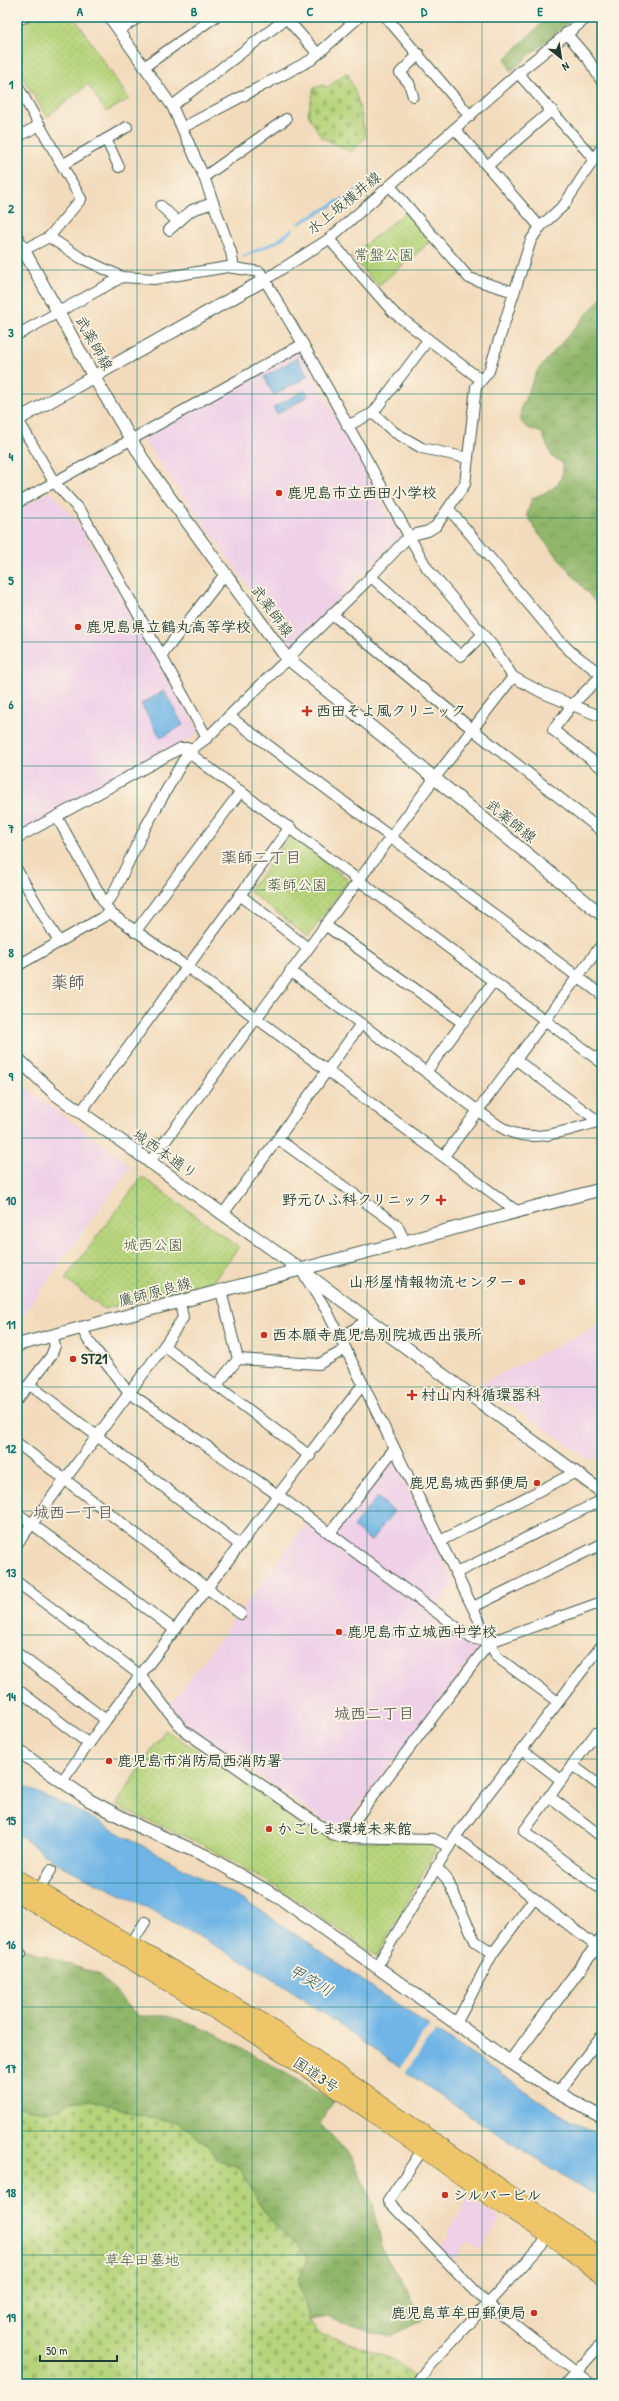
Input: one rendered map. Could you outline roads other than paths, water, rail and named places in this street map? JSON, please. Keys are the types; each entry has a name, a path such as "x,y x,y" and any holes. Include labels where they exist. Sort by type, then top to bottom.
{"highway":[{"name":"国道3号","path":"17,1878 261,2021 550,2229 564,2245 602,2276"},
{"name":"国道3号","path":"17,1894 253,2033 423,2149 550,2229 602,2258"}],"street":[{"path":"17,20 25,17"},
{"path":"109,17 172,106 204,177 234,268"},
{"path":"119,30 139,17"},
{"path":"144,66 215,17"},
{"path":"182,128 311,60 359,17"},
{"path":"386,17 419,54 470,116"},
{"name":"水上坂横井線","path":"17,419 266,280 329,239 518,74 566,33 588,17"},
{"path":"172,106 288,18 318,54"},
{"path":"566,33 588,59 602,82"},
{"path":"413,96 409,83 400,73 419,54"},
{"path":"518,74 552,110 594,159"},
{"path":"17,85 81,199 49,237 24,250"},
{"path":"487,166 552,110"},
{"path":"204,177 286,119"},
{"path":"17,136 40,124"},
{"path":"62,164 127,127"},
{"path":"454,129 540,227"},
{"path":"106,139 119,167"},
{"path":"105,903 112,896 146,828 190,750 207,738 286,657 332,614 409,536 428,531 436,526 449,509 464,484 476,387 489,371 531,240 540,227 564,205 602,147"},
{"path":"390,186 469,278 514,292"},
{"path":"169,230 192,210 213,203"},
{"path":"161,206 178,222"},
{"path":"49,237 81,258 122,277 154,279 228,267 260,272 303,344 427,568 492,645 513,677 543,693 602,717"},
{"name":"武薬師線","path":"17,238 130,439 167,495 286,657 602,915"},
{"path":"329,239 393,312 482,380"},
{"path":"17,335 122,277"},
{"path":"348,426 373,414 428,340"},
{"path":"17,503 303,344"},
{"path":"373,414 394,432 422,448 468,458"},
{"path":"17,419 54,482 82,513 207,738"},
{"path":"449,509 558,639 570,651 602,675 573,704 553,730 602,768"},
{"path":"162,655 225,574"},
{"path":"370,576 461,656 482,635"},
{"path":"332,614 472,729 602,831"},
{"path":"149,1163 358,880 513,677"},
{"path":"229,716 602,995"},
{"path":"17,838 181,748 190,750 241,791 358,880 602,1063"},
{"path":"134,932 241,791"},
{"path":"57,817 110,913 134,932 187,967 518,1212"},
{"path":"80,1112 290,827"},
{"path":"17,870 59,942"},
{"path":"240,895 308,948"},
{"path":"17,966 110,913"},
{"path":"325,925 463,1022"},
{"path":"444,1156 602,944"},
{"path":"290,971 477,1110 508,1131 532,1136 544,1135 600,1121"},
{"path":"426,1072 493,982"},
{"path":"223,1214 328,1072 361,1024"},
{"name":"城西本通り","path":"17,1058 54,1093 149,1163 300,1270 602,1492"},
{"path":"515,1059 600,1121"},
{"path":"278,1139 397,1225 405,1242"},
{"name":"鷹師原良線","path":"17,1345 602,1189"},
{"path":"300,1270 328,1311 496,1656 558,1702"},
{"path":"222,1290 238,1359"},
{"path":"17,1544 65,1480 96,1435 164,1346 182,1318 180,1302"},
{"path":"341,1338 366,1320"},
{"path":"81,1328 88,1340 128,1392 278,1495 471,1638 490,1642 602,1602"},
{"path":"17,1400 51,1356 55,1346 52,1335"},
{"path":"164,1346 310,1456"},
{"path":"238,1359 319,1364 346,1349"},
{"path":"216,1386 238,1359"},
{"path":"62,1781 140,1675 278,1495 310,1456 363,1384"},
{"path":"30,1385 240,1545"},
{"path":"17,1444 241,1614"},
{"path":"330,1533 394,1449"},
{"path":"440,1541 576,1472"},
{"path":"456,1573 602,1500"},
{"path":"17,1513 175,1630"},
{"path":"473,1607 602,1544"},
{"path":"17,1582 140,1675 183,1730 332,1834 342,1837 434,1839 449,1847"},
{"path":"342,1837 490,1642"},
{"path":"376,1967 455,1837 602,1645"},
{"path":"17,1653 106,1720"},
{"path":"17,1689 89,1744"},
{"path":"602,1738 596,1733 524,1831 602,1890"},
{"path":"17,1750 89,1800 142,1828 206,1856 283,1900 510,2062 558,2093 602,2117"},
{"path":"522,1750 561,1780"},
{"path":"572,1765 602,1787"},
{"path":"549,1796 602,1837"},
{"path":"455,1837 534,1899 599,1943 510,2062"},
{"path":"436,1867 447,1879 475,1941 493,1953"},
{"path":"39,1890 51,1870"},
{"path":"456,2024 493,1953 534,1899"},
{"path":"131,1944 145,1922"},
{"path":"558,2093 602,2035"},
{"path":"423,2149 388,2202 488,2304 591,2384"},
{"path":"423,2384 420,2378 429,2366 542,2245 550,2229"},
{"path":"566,2384 602,2343"}],"water":[{"path":"297,358 308,376 274,395 264,377"},
{"path":"305,390 308,396 277,414 273,408"},
{"path":"164,691 183,725 161,738 141,704"},
{"path":"377,1497 394,1511 371,1541 353,1527"},
{"name":"甲突川","path":"17,1783 82,1813 257,1908 563,2116 602,2137 602,2198 570,2181 451,2103 271,1977 139,1903 60,1865 17,1834"}],"waterway":[{"path":"300,223 355,192 377,184"},
{"path":"244,256 278,241 292,230"}],"place":[{"name":"鹿児島市立西田小学校","path":"279,493"},
{"name":"鹿児島県立鶴丸高等学校","path":"78,627"},
{"name":"西田そよ風クリニック","path":"307,711"},
{"name":"野元ひふ科クリニック","path":"441,1200"},
{"name":"山形屋情報物流センター","path":"522,1282"},
{"name":"西本願寺鹿児島別院城西出張所","path":"264,1335"},
{"name":"ST21","path":"73,1359"},
{"name":"村山内科循環器科","path":"412,1395"},
{"name":"鹿児島城西郵便局","path":"537,1483"},
{"name":"鹿児島市立城西中学校","path":"339,1632"},
{"name":"鹿児島市消防局西消防署","path":"109,1761"},
{"name":"かごしま環境未来館","path":"269,1829"},
{"name":"シルバービル","path":"445,2195"},
{"name":"鹿児島草牟田郵便局","path":"534,2313"}],"district":[{"name":"薬師二丁目","path":"261,857"},
{"name":"薬師","path":"68,982"},
{"name":"城西一丁目","path":"73,1512"},
{"name":"城西二丁目","path":"374,1713"}],"park label":[{"name":"常盤公園","path":"384,255"},
{"name":"薬師公園","path":"297,885"},
{"name":"城西公園","path":"153,1245"},
{"name":"草牟田墓地","path":"142,2260"}]}
